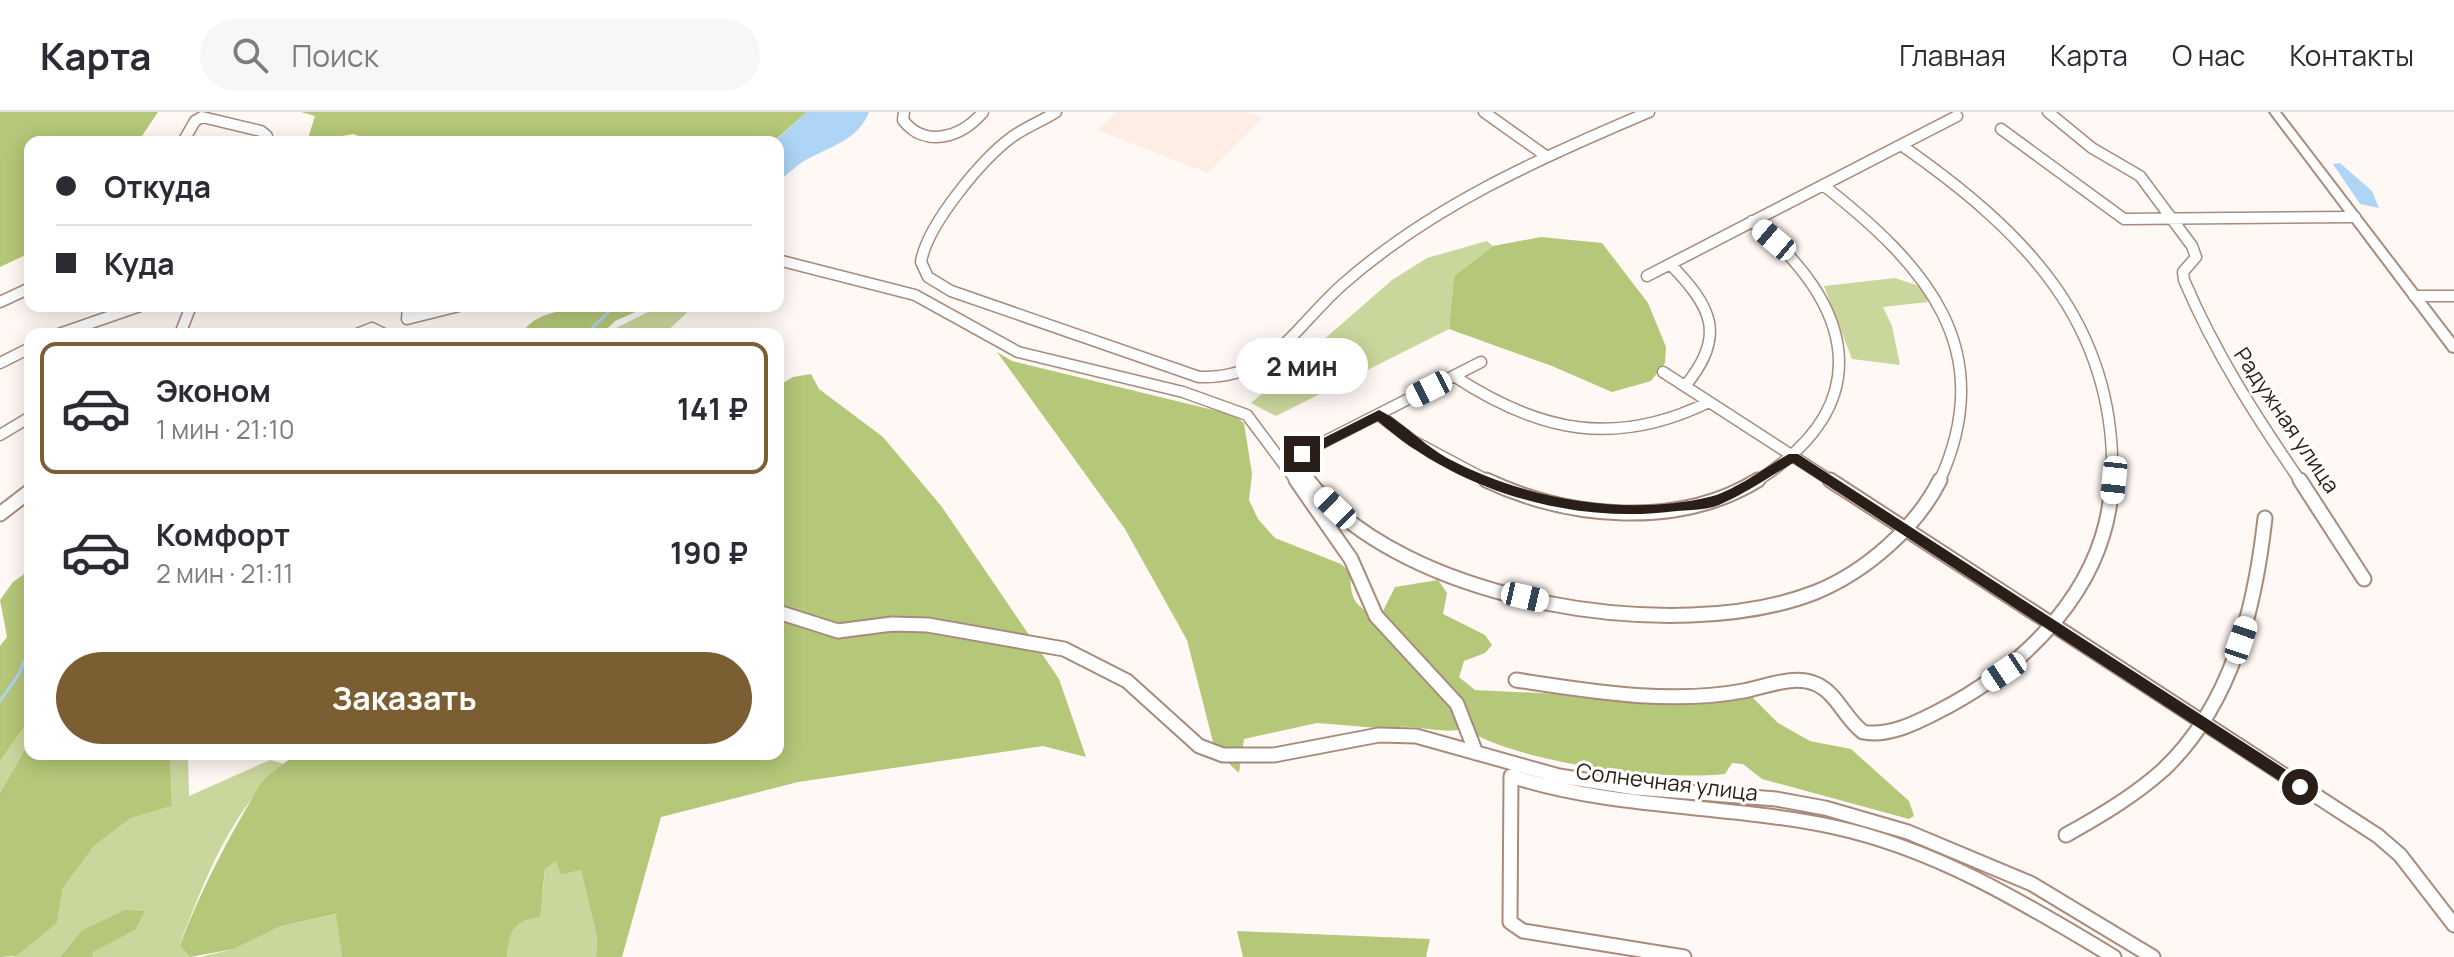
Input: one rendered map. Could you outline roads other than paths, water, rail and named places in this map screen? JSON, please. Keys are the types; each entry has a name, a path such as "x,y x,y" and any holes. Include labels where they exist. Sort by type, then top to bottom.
{"main road":[{"path":"2275,112 2454,348"}],"street":[{"path":"904,112 903,120 910,130 937,137 966,129 983,112"},
{"path":"1056,112 1016,134 997,152 929,237 920,259 923,269 940,285 972,299 1199,377 1220,380 1244,376 1264,364 1339,287 1391,244 1440,210 1546,156 1649,112"},
{"path":"1484,112 1546,156"},
{"name":"Радужная улица","path":"2048,112 2092,148 2140,176 2195,251 2196,257 2183,272 2212,343 2234,383 2326,514 2364,579"},
{"path":"186,136 195,121 205,116 261,131 267,136"},
{"path":"1647,276 1957,116"},
{"path":"2001,129 2120,217 2355,217"},
{"path":"1516,680 1656,696 1736,693 1800,680 1830,691 1856,728 1870,735 1893,730 1970,695 2004,672 2054,626 2084,583 2102,544 2112,501 2116,460 2104,389 2070,307 2044,271 1981,205 1901,145"},
{"path":"1481,362 1302,454 1298,465 1302,472 1350,522 1381,542 1501,592 1537,600 1663,616 1720,615 1812,593 1848,577 1905,529 1945,475 1957,446 1961,414 1959,362 1940,309 1916,269 1890,240 1823,185"},
{"path":"1379,415 1443,462 1488,483 1545,500 1600,509 1643,511 1715,502 1794,457 1830,412 1841,368 1838,340 1829,313 1798,263 1752,221"},
{"path":"784,262 915,295 989,339 1018,352 1183,392 1247,415 1254,420 1351,559 1376,616 1457,704 1476,753"},
{"path":"1670,264 1693,285 1713,324 1707,360 1685,386"},
{"path":"0,302 24,291"},
{"path":"2414,296 2454,296"},
{"path":"73,328 119,312"},
{"path":"408,312 407,319 435,312"},
{"path":"0,363 24,351"},
{"path":"1663,372 2378,836 2400,855 2454,925"},
{"path":"1454,376 1485,399 1511,412 1580,429 1653,427 1678,419 1709,402"},
{"path":"0,435 24,421"},
{"path":"0,514 24,496"},
{"path":"2066,835 2138,790 2176,756 2200,723 2235,654 2254,602 2265,518"},
{"path":"784,614 838,631 892,624 928,625 1064,649 1127,681 1199,746 1223,755 1274,755 1379,735 1416,736 1559,776 1636,788 1776,799 1825,808 1894,828 2032,884 2153,957"},
{"name":"Солнечная улица","path":"1684,957 1523,931 1510,922 1511,776 1568,793 1749,812 1838,828 1927,855 2054,921 2114,957"}],"water":[{"path":"807,112 869,112 850,137 804,161 784,177 784,136 781,136"},
{"path":"2340,163 2372,191 2379,208 2360,204 2333,164"}],"waterway":[{"path":"592,328 609,312"},
{"path":"0,701 24,662"}]}
